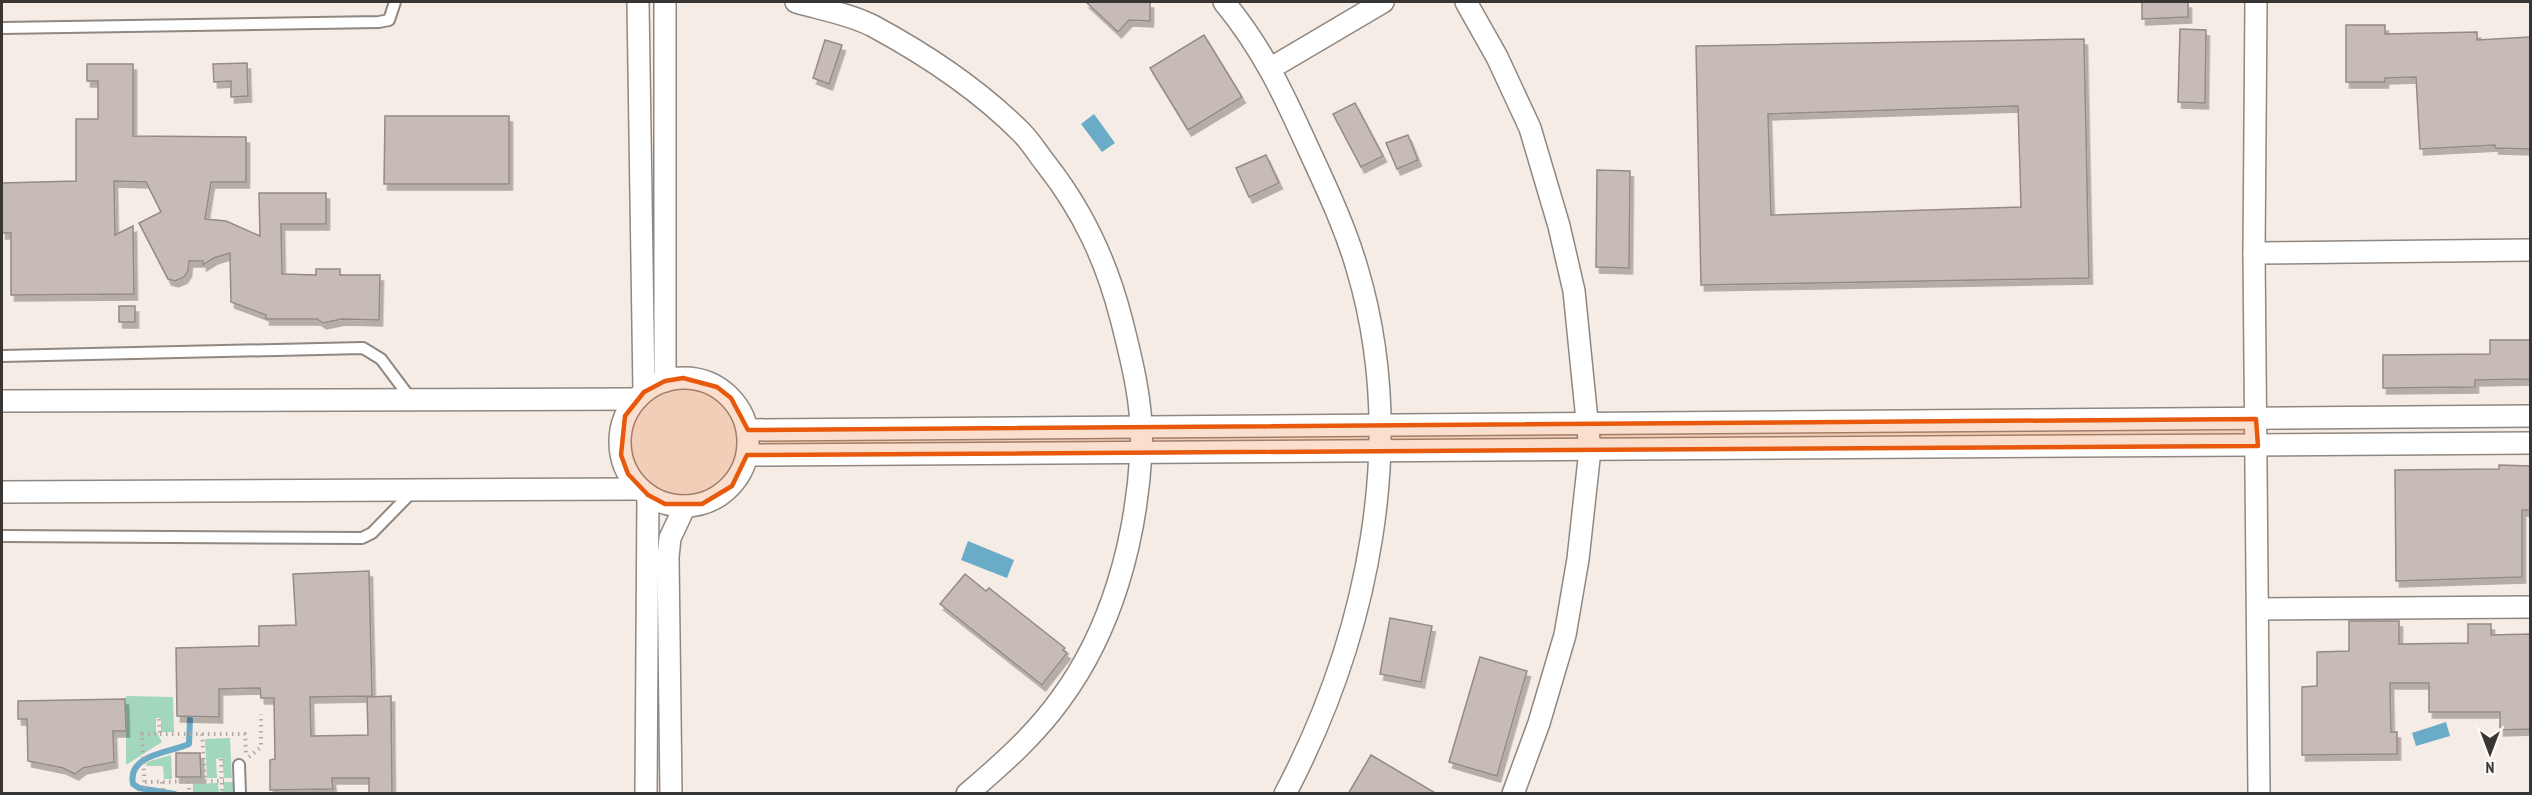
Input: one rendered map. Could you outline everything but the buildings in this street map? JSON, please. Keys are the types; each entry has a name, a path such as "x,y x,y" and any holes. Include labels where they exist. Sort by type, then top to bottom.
{"street":[{"path":"638,2 640,395"},
{"path":"665,2 665,381"},
{"path":"796,2 871,25 949,72 1022,133 1072,198 1110,276 1131,359 1141,426 1141,453 1126,559 1102,628 1060,700 1009,758 967,794"},
{"path":"1224,2 1271,68 1336,208 1358,268 1374,342 1381,424 1367,569 1344,658 1312,742 1286,794"},
{"path":"1271,68 1383,2"},
{"path":"1466,2 1497,57 1530,128 1559,226 1574,291 1590,450 1578,559 1565,635 1539,723 1513,794"},
{"path":"2256,2 2254,253 2258,446 2259,794"},
{"path":"2254,253 2530,250"},
{"path":"683,378 717,387 731,398 742,413 747,430 747,455 742,471 725,491 702,504 685,506 665,504 644,492 624,464 620,435 625,416 640,395 665,381 683,378"},
{"path":"2,401 411,399 640,395"},
{"path":"747,430 2530,416"},
{"path":"1969,447 1970,420"},
{"path":"1832,421 1832,447"},
{"path":"747,455 1380,453 1832,447 2530,443"},
{"path":"2,492 414,490 644,492"},
{"path":"644,492 646,794"},
{"path":"670,794 668,556 670,538 685,506"},
{"path":"2258,609 2530,607"}],"lane":[{"path":"2,28 379,22 389,20 395,2"},
{"path":"2,356 363,348 381,359 411,399"},
{"path":"2,536 362,538 372,533 414,490"},
{"path":"240,794 243,763"}],"path":[{"path":"243,763 261,747 261,714"},
{"path":"159,719 160,734"},
{"path":"145,794 142,734 245,734"},
{"path":"202,734 205,782"},
{"path":"220,759 222,791"},
{"path":"144,783 240,781"},
{"path":"189,782 189,794"},
{"path":"162,784 163,793"}],"highlighted area":[{"path":"683,378 717,387 731,398 748,430 2256,419 2258,446 747,455 732,486 702,504 665,504 648,495 628,474 621,455 625,416 644,392 665,381"}],"green space":[{"path":"126,696 173,697 174,732 161,732 161,718 156,718 156,731 162,742 126,765"},
{"path":"230,738 232,778 224,778 222,758 216,759 217,778 207,778 205,739"},
{"path":"171,755 172,779 164,779 163,766 146,766 147,762"},
{"path":"223,782 233,782 233,793 193,793 193,784 218,783 219,792 224,791"}],"water":[{"path":"1094,114 1115,143 1102,152 1081,124"},
{"path":"968,541 1014,560 1007,578 961,560"},
{"path":"2446,722 2450,736 2416,746 2412,733"}],"waterway":[{"path":"175,794 139,788 133,784 133,774 137,766 152,756 189,744 190,719"}]}
